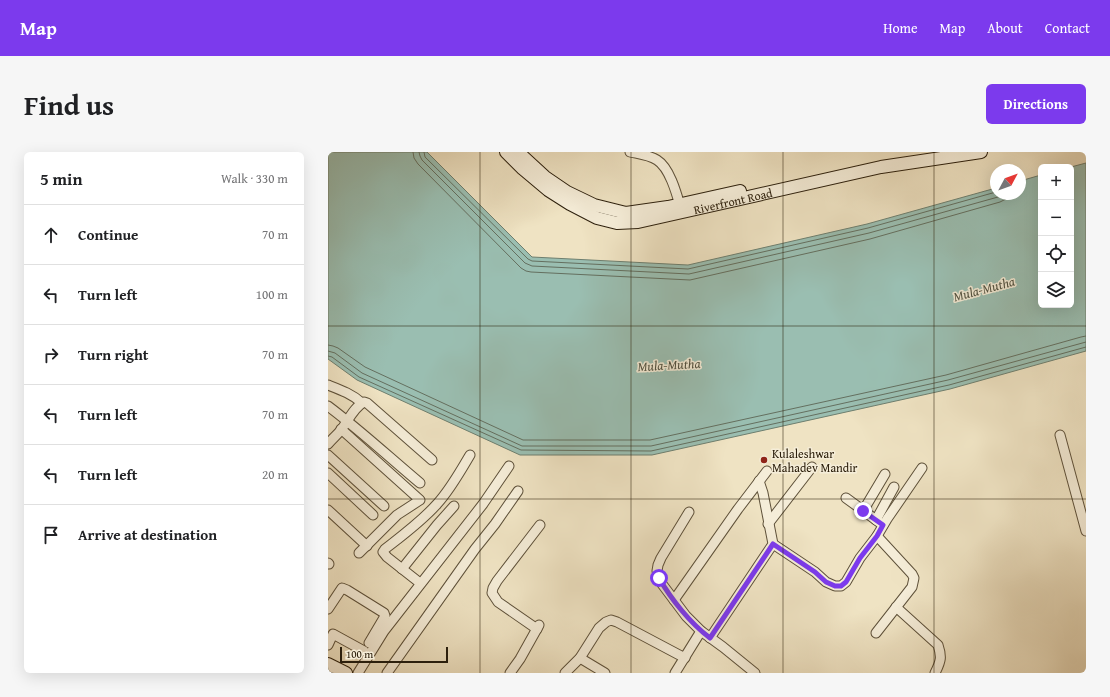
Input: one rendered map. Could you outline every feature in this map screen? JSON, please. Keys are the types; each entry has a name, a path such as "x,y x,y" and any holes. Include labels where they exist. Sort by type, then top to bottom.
{"street":[{"name":"Riverfront Road","path":"506,152 522,169 548,190 570,204 597,218 617,223 638,222 681,209 869,166 912,158 981,152"},
{"name":"Riverfront Road","path":"518,152 545,177 567,192 594,205 626,213 681,209"},
{"path":"630,152 652,157 665,167 681,209"},
{"name":"Riverfront Road","path":"912,158 925,152"},
{"path":"328,385 354,396 362,403 367,403 432,460"},
{"path":"328,444 362,403"},
{"path":"328,406 420,482"},
{"path":"328,429 332,433 339,431"},
{"path":"339,431 420,500 397,515 359,553"},
{"path":"1060,435 1086,531"},
{"path":"328,455 384,506"},
{"path":"420,583 383,552 438,503 470,455"},
{"path":"380,465 388,456"},
{"path":"358,673 384,631 483,504 510,466"},
{"path":"768,524 812,467"},
{"path":"879,522 922,468"},
{"path":"674,600 738,509 767,471"},
{"path":"328,473 373,515"},
{"path":"863,511 885,474"},
{"path":"759,481 763,493 773,544 815,572 826,582 835,586 841,586 846,582 860,558 877,536 879,522 894,487"},
{"path":"387,673 475,549 518,492"},
{"path":"846,498 879,522"},
{"path":"414,503 422,512"},
{"path":"402,569 454,506"},
{"path":"328,510 367,546"},
{"path":"689,512 661,558 657,571 659,578 686,616 701,631 723,647 749,671"},
{"path":"510,673 520,659 538,627 498,602 492,593 493,588 540,525"},
{"path":"876,633 912,587 914,578 877,536"},
{"path":"710,638 773,544"},
{"path":"328,609 342,588 384,613 385,616 366,647 331,633 328,645"},
{"path":"896,607 938,645 941,653 941,662 936,673"},
{"path":"565,673 580,658 600,628 606,622 611,620 684,658"},
{"path":"675,673 701,631"},
{"path":"580,658 605,673"},
{"path":"330,667 346,673"}],"water":[{"name":"Mula-Mutha","path":"328,152 427,152 532,257 688,265 867,224 990,190 990,200 1026,200 1026,179 1038,176 1038,308 1074,308 1074,166 1086,163 1086,351 950,389 652,455 520,455 357,380 328,359"}],"place":[{"name":"Kulaleshwar Mahadev Mandir","path":"764,460"}],"route":[{"path":"659,578 686,616 710,638 773,544 815,572 826,582 835,586 841,586 846,582 860,558 877,536 883,525 863,511"}]}
